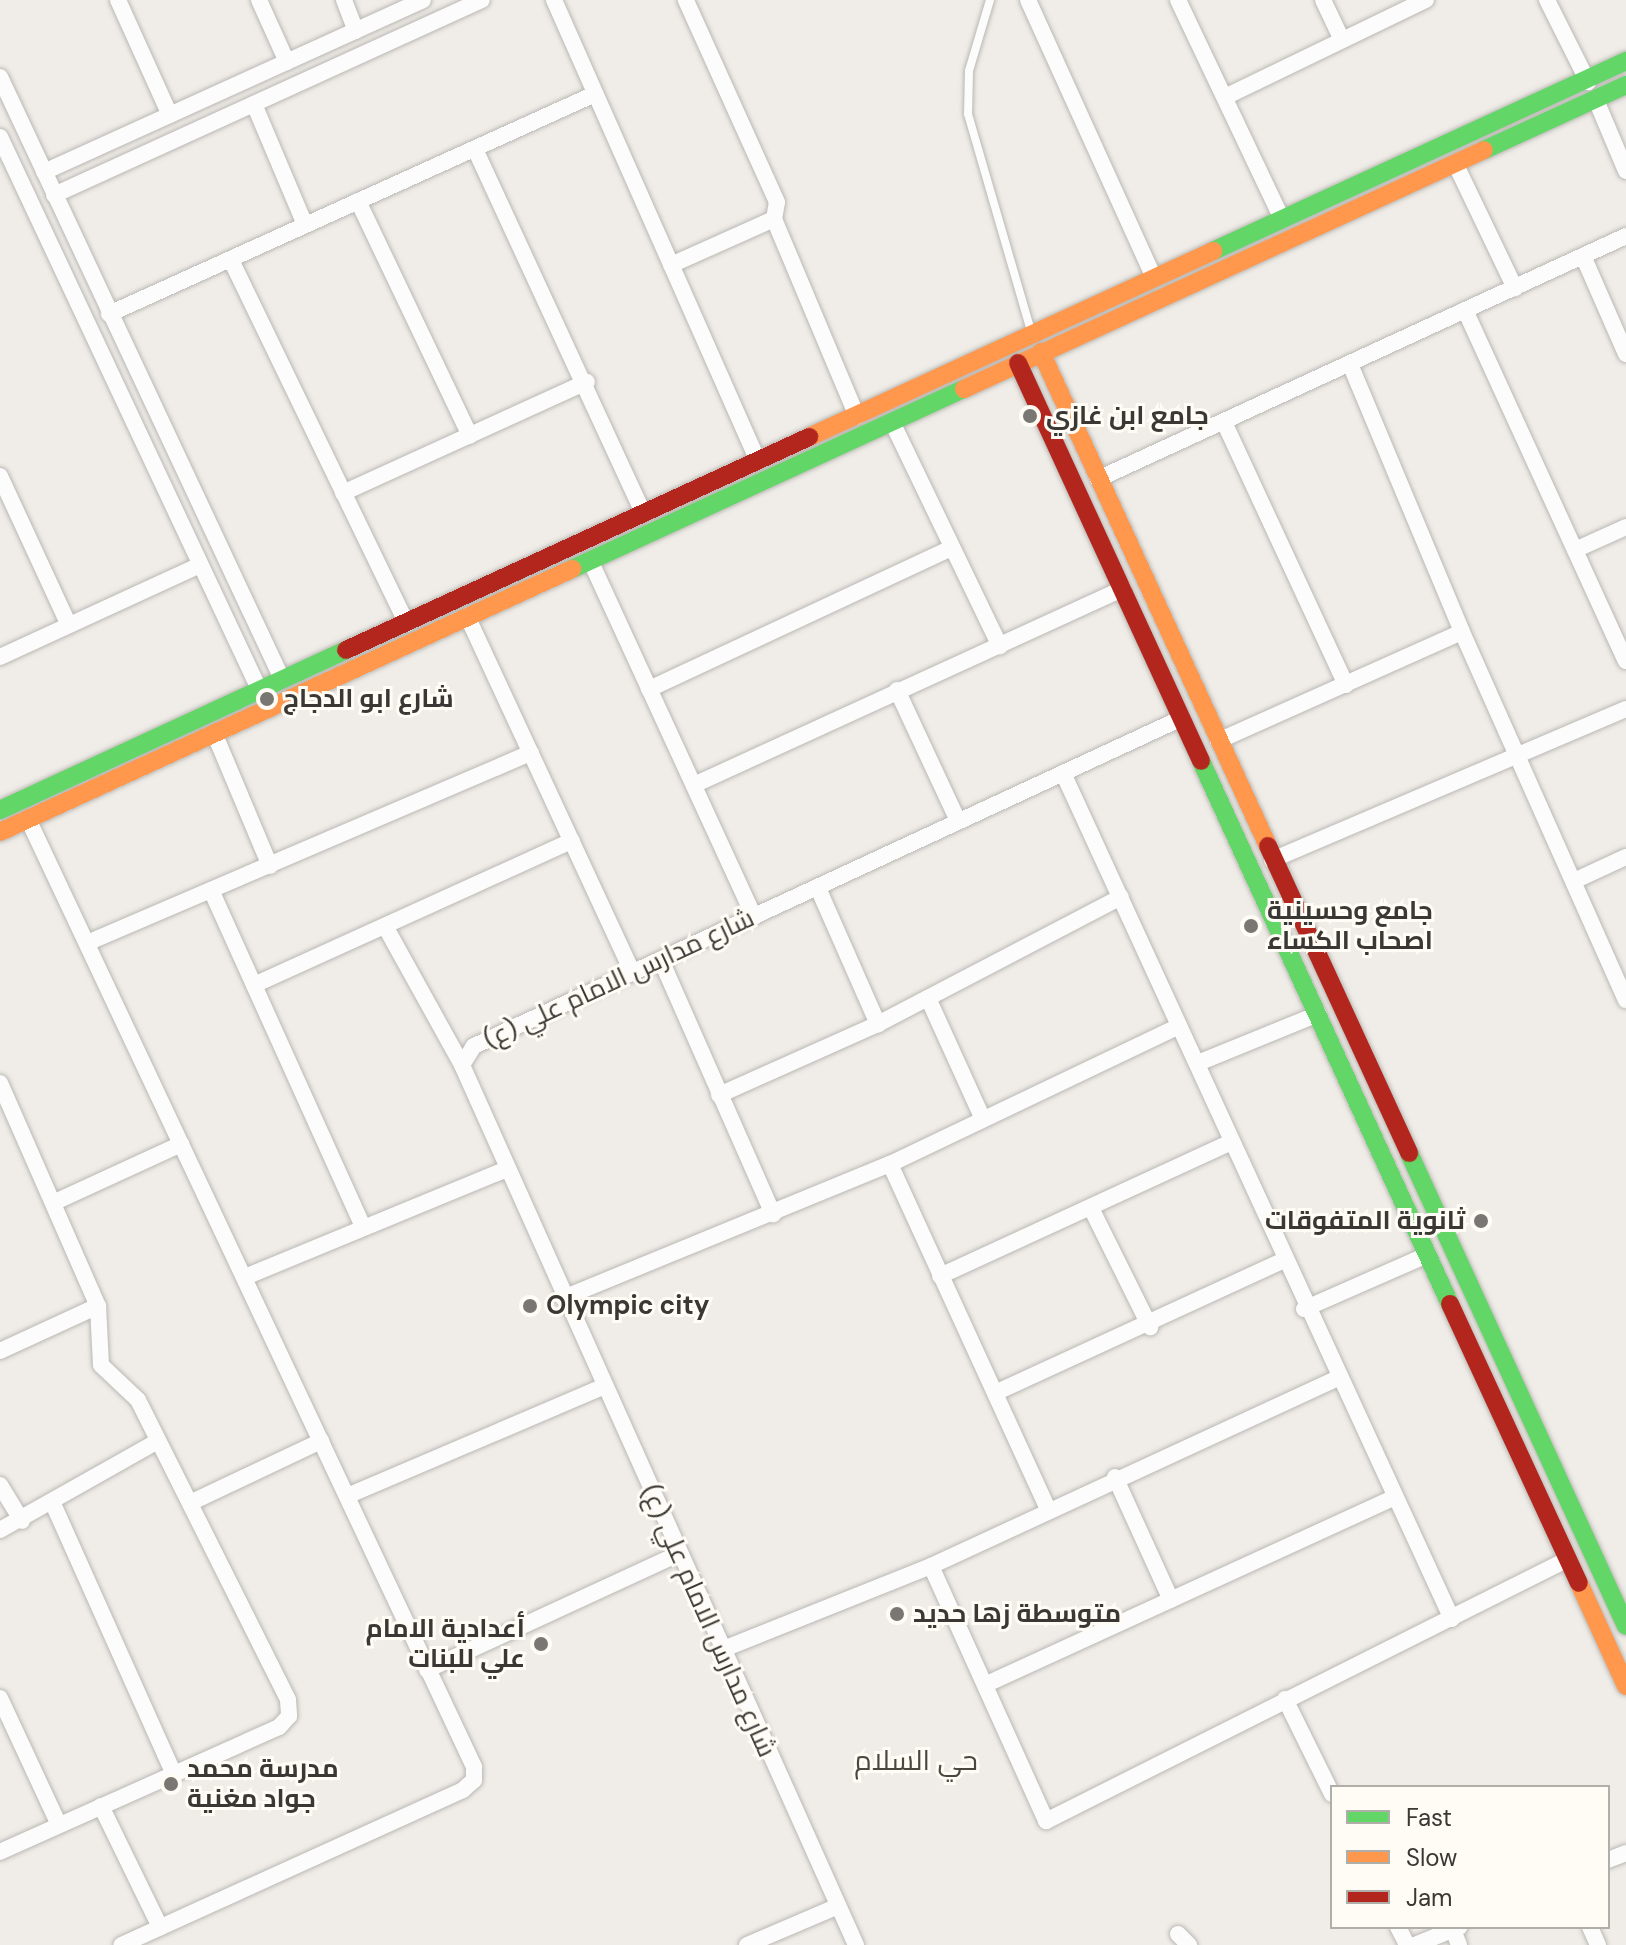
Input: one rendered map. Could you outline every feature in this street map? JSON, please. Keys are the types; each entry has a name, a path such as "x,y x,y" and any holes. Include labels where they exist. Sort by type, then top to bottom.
{"street":[{"path":"118,0 170,115"},
{"path":"259,0 287,62"},
{"path":"344,0 356,31"},
{"path":"44,172 423,0"},
{"path":"54,195 482,0"},
{"path":"554,0 758,461"},
{"path":"686,0 777,202 774,219 857,416"},
{"path":"1028,0 1153,276"},
{"path":"1178,0 1227,96 1281,217"},
{"path":"1323,0 1342,40"},
{"path":"1227,96 1426,0"},
{"path":"1547,0 1588,82"},
{"path":"0,810 918,388 1281,217 1588,82 1626,61"},
{"path":"0,77 282,679"},
{"path":"0,832 1626,85"},
{"path":"109,314 595,94"},
{"path":"1596,100 1626,171"},
{"path":"254,104 305,225"},
{"path":"1,143 198,566 260,691"},
{"path":"475,149 587,382 643,513"},
{"path":"1455,163 1515,288"},
{"path":"358,201 470,436"},
{"path":"671,265 774,219"},
{"path":"1098,479 1626,236"},
{"path":"1583,256 1626,354"},
{"path":"231,260 407,624"},
{"path":"1465,310 1626,661"},
{"path":"1041,352 1626,1626"},
{"path":"1018,363 1626,1686"},
{"path":"1350,364 1462,632 1626,1000"},
{"path":"343,493 587,382"},
{"path":"918,388 927,406"},
{"path":"892,422 1000,646"},
{"path":"1224,422 1346,685"},
{"path":"0,476 69,625"},
{"path":"1575,550 1626,527"},
{"path":"649,689 952,548"},
{"path":"590,560 754,917"},
{"path":"0,657 198,566"},
{"path":"694,785 1123,589"},
{"path":"468,618 633,974"},
{"path":"1218,741 1462,632"},
{"path":"897,690 958,821"},
{"path":"1272,860 1520,759 1626,709"},
{"name":"شارع مدارس الامام علي (ع)","path":"856,1945 836,1907 504,1170 462,1065 474,1046 1182,718"},
{"path":"215,735 270,866"},
{"path":"87,943 531,753"},
{"path":"1063,773 1198,1063 1229,1143 1391,1499 1452,1619"},
{"path":"28,819 347,1496 474,1780 121,1945"},
{"path":"254,985 572,841"},
{"path":"1574,881 1626,857"},
{"path":"818,888 878,1024"},
{"path":"211,890 363,1227"},
{"path":"719,1095 878,1024 1121,897"},
{"path":"385,926 462,1065"},
{"path":"661,960 773,1214"},
{"path":"928,998 983,1119"},
{"path":"1198,1063 1318,1014"},
{"path":"563,1298 890,1164 1179,1026"},
{"path":"0,1083 55,1202 98,1306 101,1365 138,1400 192,1502 288,1700 289,1716 279,1727 0,1852"},
{"path":"940,1276 1092,1210 1229,1143"},
{"path":"55,1202 181,1144"},
{"path":"890,1164 1047,1507"},
{"path":"245,1277 504,1170"},
{"path":"1092,1210 1150,1327"},
{"path":"1304,1309 1427,1255"},
{"path":"995,1393 1150,1327 1282,1261"},
{"path":"0,1351 98,1306"},
{"path":"721,1650 931,1566 1047,1507 1336,1379"},
{"path":"347,1496 603,1387"},
{"path":"0,1530 54,1506 158,1441"},
{"path":"192,1502 321,1441"},
{"path":"1115,1477 1171,1600"},
{"path":"0,1485 22,1521"},
{"path":"989,1683 1391,1499"},
{"path":"54,1506 173,1772"},
{"path":"427,1670 678,1554"},
{"path":"931,1566 989,1683 1046,1821 1568,1559"},
{"path":"0,1698 59,1825"},
{"path":"1285,1699 1330,1790"},
{"path":"101,1806 160,1927"},
{"path":"747,1945 836,1907"},
{"path":"1415,1945 1457,1934"}],"lane":[{"path":"990,0 969,71 968,114 1032,334"}],"traffic: fast":[{"path":"1213,251 1626,61"},
{"path":"1484,150 1626,85"},
{"path":"572,569 964,389"},
{"path":"0,810 346,650"},
{"path":"1201,761 1450,1304"},
{"path":"1409,1153 1626,1626"}],"traffic: slow":[{"path":"964,389 1484,150"},
{"path":"809,437 1213,251"},
{"path":"1041,352 1268,846"},
{"path":"0,832 572,569"},
{"path":"1579,1583 1626,1686"}],"traffic: jam":[{"path":"1018,363 1201,761"},
{"path":"346,650 809,437"},
{"path":"1268,846 1409,1153"},
{"path":"1450,1304 1579,1583"}],"place":[{"name":"جامع ابن غازي","path":"1030,416"},
{"name":"شارع ابو الدجاج","path":"267,699"},
{"name":"جامع وحسينية اصحاب الكساء","path":"1251,926"},
{"name":"ثانوية المتفوقات","path":"1481,1221"},
{"name":"Olympic city","path":"530,1306"},
{"name":"متوسطة زها حديد","path":"897,1614"},
{"name":"أعدادية الامام علي للبنات","path":"541,1644"},
{"name":"مدرسة محمد جواد مغنية","path":"171,1784"}],"district":[{"name":"حي السلام","path":"916,1761"}]}
